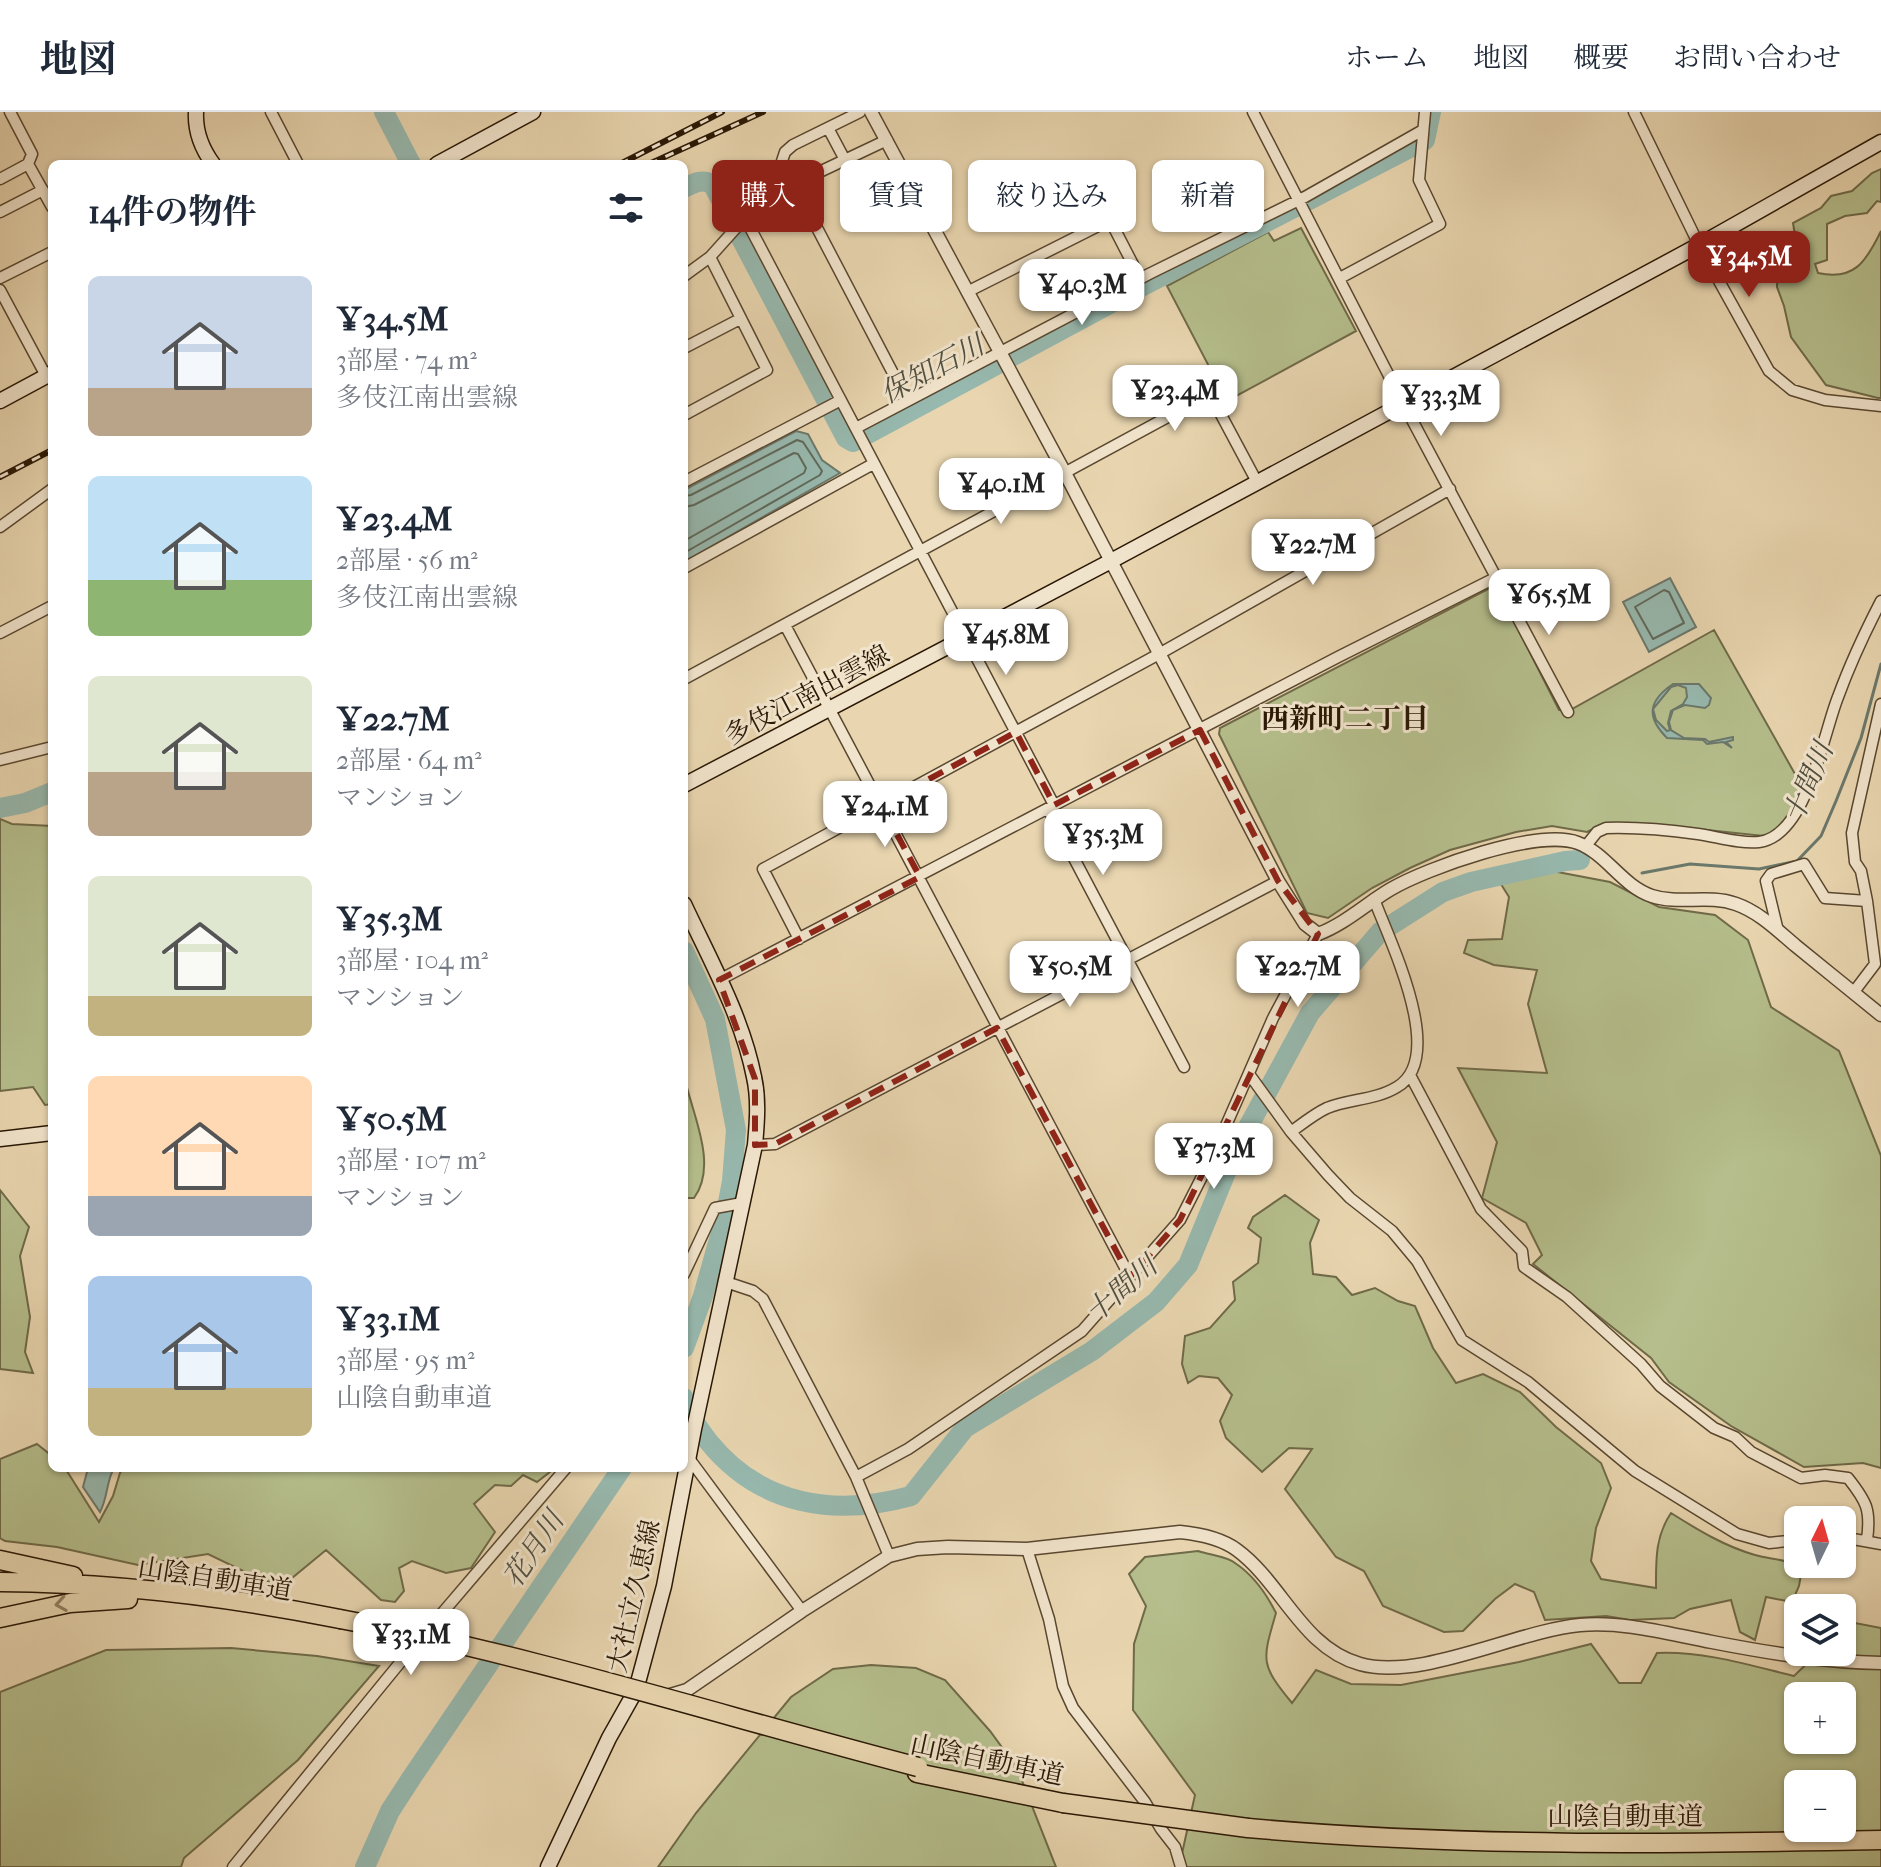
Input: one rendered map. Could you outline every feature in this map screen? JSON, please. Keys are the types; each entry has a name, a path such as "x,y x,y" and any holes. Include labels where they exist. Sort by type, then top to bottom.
{"highway":[{"path":"0,1560 167,1594"},
{"name":"山陰自動車道","path":"0,1582 221,1597 430,1637 567,1671 918,1770 1063,1800 1363,1837 1511,1842 1881,1840"},
{"path":"0,1618 70,1603 167,1594"},
{"name":"山陰自動車道","path":"1248,1825 1514,1834 1881,1833"}],"main road":[{"path":"196,112 199,137 210,160"},
{"path":"444,160 533,112"},
{"name":"多伎江南出雲線","path":"688,783 1111,561 1699,245 1881,142"},
{"path":"0,401 48,376"},
{"name":"大社立久恵線","path":"688,913 736,1016 755,1079 757,1112 755,1145 688,1457"},
{"path":"0,1139 48,1133"},
{"name":"大社立久恵線","path":"548,1867 609,1738 636,1690 664,1586 685,1472"}],"street":[{"path":"0,179 28,164 32,154 10,112"},
{"path":"271,112 296,160"},
{"path":"782,160 785,152 860,112"},
{"path":"871,112 1065,473 1278,881 1305,924 1318,934"},
{"path":"1253,112 1403,403 1568,712"},
{"path":"1414,112 1423,130"},
{"path":"1340,278 1440,224 1419,180 1425,112"},
{"path":"1634,112 1699,245 1769,371 1792,390 1814,397 1881,406"},
{"path":"828,128 845,160 887,140"},
{"path":"856,428 1140,278 1299,200 1423,130"},
{"path":"28,164 48,199"},
{"path":"0,212 43,190"},
{"path":"967,292 1110,220 1140,278"},
{"path":"688,273 710,257 732,232"},
{"path":"752,232 1016,732 1184,1067"},
{"path":"819,232 907,400"},
{"path":"0,278 48,254"},
{"path":"688,413 767,370 710,257"},
{"path":"0,290 48,373"},
{"path":"688,346 740,319"},
{"path":"688,677 1210,394 1257,482"},
{"path":"688,480 841,400"},
{"path":"688,566 873,464"},
{"path":"799,939 763,869 1159,654 1450,489"},
{"path":"0,527 48,492"},
{"path":"719,980 1497,577"},
{"path":"1585,847 1597,832 1615,828 1759,842 1781,833 1811,783 1836,700 1881,601"},
{"path":"0,633 48,608"},
{"path":"785,625 1130,1277"},
{"path":"1853,993 1875,964 1867,901 1861,871 1855,862 1852,833 1881,704"},
{"path":"0,760 48,748"},
{"path":"856,1477 908,1449 1082,1331 1180,1220 1214,1153 1273,1018 1318,934 1425,871 1509,847 1551,839 1565,840 1585,847 1646,894 1665,899 1712,899 1735,903 1757,914 1881,1015"},
{"path":"1778,931 1766,881 1771,874 1804,864 1825,898 1867,901"},
{"path":"755,1145 775,1144 1278,881"},
{"path":"1291,1132 1326,1108 1380,1095 1399,1086 1410,1075 1418,1046 1417,1023 1374,899"},
{"path":"1249,1074 1291,1132 1350,1198 1392,1231 1417,1261 1462,1340 1528,1382 1635,1471 1737,1534 1769,1543 1784,1541"},
{"path":"1410,1075 1481,1209 1522,1251 1524,1267 1567,1297 1641,1364 1660,1386 1714,1428 1735,1437 1751,1452 1801,1478 1825,1475 1848,1478 1865,1500 1870,1519 1867,1540"},
{"path":"688,1265 715,1208 742,1203"},
{"path":"726,1282 753,1291 763,1299 856,1477 889,1556"},
{"path":"688,1457 802,1611"},
{"path":"233,1867 403,1659 563,1472"},
{"path":"636,1690 659,1696 674,1696 687,1690 889,1556 917,1549 1027,1549 1180,1532 1209,1537 1236,1549 1327,1648 1362,1665 1395,1668 1425,1663 1558,1628 1606,1624 1818,1661 1881,1663"},
{"path":"1856,1539 1881,1544"},
{"path":"1027,1549 1049,1619 1063,1686 1073,1708 1145,1802 1175,1847 1181,1867"}],"highlighted area":[{"path":"1200,730 1278,881 1318,934 1180,1220 1130,1277 997,1028 775,1144 755,1145 755,1079 719,980 920,877 881,805 1016,732 1054,805"}],"green space":[{"path":"1881,169 1881,202 1877,201 1867,213 1845,216 1827,224 1827,260 1815,264 1818,273 1830,275 1850,271 1864,260 1881,231 1881,398 1878,398 1826,385 1791,337 1777,287 1778,266 1794,248 1793,223 1821,208 1831,196 1852,191"},
{"path":"1301,228 1356,331 1227,401 1167,286 1268,232 1274,241"},
{"path":"1492,587 1497,588 1559,710 1572,709 1714,630 1804,790 1788,818 1778,829 1764,836 1688,828 1601,825 1587,832 1552,826 1516,832 1450,850 1410,868 1372,888 1328,918 1307,913 1219,734 1220,728"},
{"path":"0,819 12,824 48,826 48,1105 45,1105 33,1087 0,1091"},
{"path":"1547,870 1610,882 1659,907 1715,915 1748,940 1771,1007 1839,1051 1881,1156 1881,1468 1863,1463 1804,1467 1731,1426 1669,1382 1651,1358 1533,1264 1542,1255 1526,1223 1482,1198 1497,1142 1458,1068 1547,1073 1528,1004 1537,970 1494,965 1464,953 1468,940 1502,939 1509,897 1499,881"},
{"path":"688,1090 704,1154 701,1184 694,1198 688,1198"},
{"path":"0,1190 29,1227 20,1256 30,1317 25,1352 33,1373 0,1369"},
{"path":"1285,1195 1319,1220 1310,1243 1313,1274 1336,1277 1352,1295 1375,1288 1398,1301 1415,1306 1433,1348 1456,1383 1483,1374 1520,1392 1556,1427 1601,1463 1611,1488 1596,1528 1591,1561 1601,1579 1656,1588 1659,1540 1671,1513 1733,1547 1784,1561 1784,1578 1800,1578 1796,1594 1784,1594 1784,1600 1766,1597 1755,1640 1740,1632 1731,1600 1690,1609 1674,1618 1630,1620 1606,1616 1545,1620 1534,1592 1515,1584 1463,1631 1444,1632 1383,1606 1364,1571 1336,1557 1285,1489 1312,1449 1289,1448 1262,1472 1226,1438 1220,1421 1232,1395 1218,1378 1199,1376 1188,1383 1182,1364 1185,1336 1210,1328 1235,1300 1233,1282 1258,1263 1261,1238 1248,1228 1253,1217"},
{"path":"37,1444 48,1453 48,1472 68,1472 99,1522 113,1496 121,1472 550,1472 537,1482 523,1475 511,1486 495,1485 474,1504 495,1532 471,1568 446,1573 412,1561 399,1568 404,1591 395,1602 381,1600 326,1550 292,1578 266,1582 208,1554 138,1565 57,1547 5,1541 0,1538 0,1459"},
{"path":"1198,1551 1222,1557 1248,1573 1276,1613 1266,1652 1267,1661 1274,1679 1292,1703 1316,1670 1351,1684 1401,1685 1519,1662 1591,1644 1619,1683 1641,1683 1657,1653 1709,1656 1794,1676 1804,1666 1856,1666 1856,1623 1881,1628 1881,1867 1179,1867 1195,1795 1133,1710 1134,1644 1146,1606 1129,1574 1145,1557"},
{"path":"231,1648 317,1656 379,1666 298,1760 184,1858 181,1867 0,1867 0,1692 106,1650"},
{"path":"871,1665 916,1668 945,1680 990,1731 1017,1768 1056,1867 658,1867 696,1813 791,1697 833,1669"}],"water":[{"path":"796,431 808,434 822,460 840,473 688,560 688,488"},
{"path":"1670,578 1696,627 1649,652 1623,602"},
{"path":"1673,684 1699,684 1711,698 1709,705 1705,708 1685,705 1673,710 1669,722 1671,730 1684,738 1705,739 1709,742 1733,737 1733,740 1726,742 1732,748 1723,742 1707,744 1703,740 1667,738 1656,723 1653,710 1656,720 1667,731 1670,730 1668,723 1671,711 1683,704 1687,697 1686,688 1678,685 1671,687 1653,708 1655,703"},
{"path":"87,1472 113,1472 100,1512 83,1487"}],"waterway":[{"name":"保知石川","path":"384,112 409,160"},
{"name":"保知石川","path":"688,186 702,182 713,185 846,438 853,442 1145,285 1425,140 1431,112"},
{"name":"十間川","path":"1642,873 1690,864 1759,869 1797,861 1821,836 1836,801 1861,738 1881,664"},
{"name":"十間川","path":"0,808 48,794"},
{"name":"十間川","path":"688,1410 708,1441 729,1463 775,1493 827,1505 855,1505 911,1496 965,1428 1092,1351 1156,1302 1188,1265 1234,1153 1310,1013 1380,932 1443,892 1471,882 1580,860"},
{"name":"十間川","path":"688,960 715,1019 736,1130 725,1218 688,1337"},
{"name":"花月川","path":"365,1867 390,1811 619,1472"}],"railway":[{"path":"628,160 722,112"},
{"path":"658,160 763,112"},
{"path":"0,477 48,452"}],"district":[{"name":"西新町二丁目","path":"1345,718"}]}
